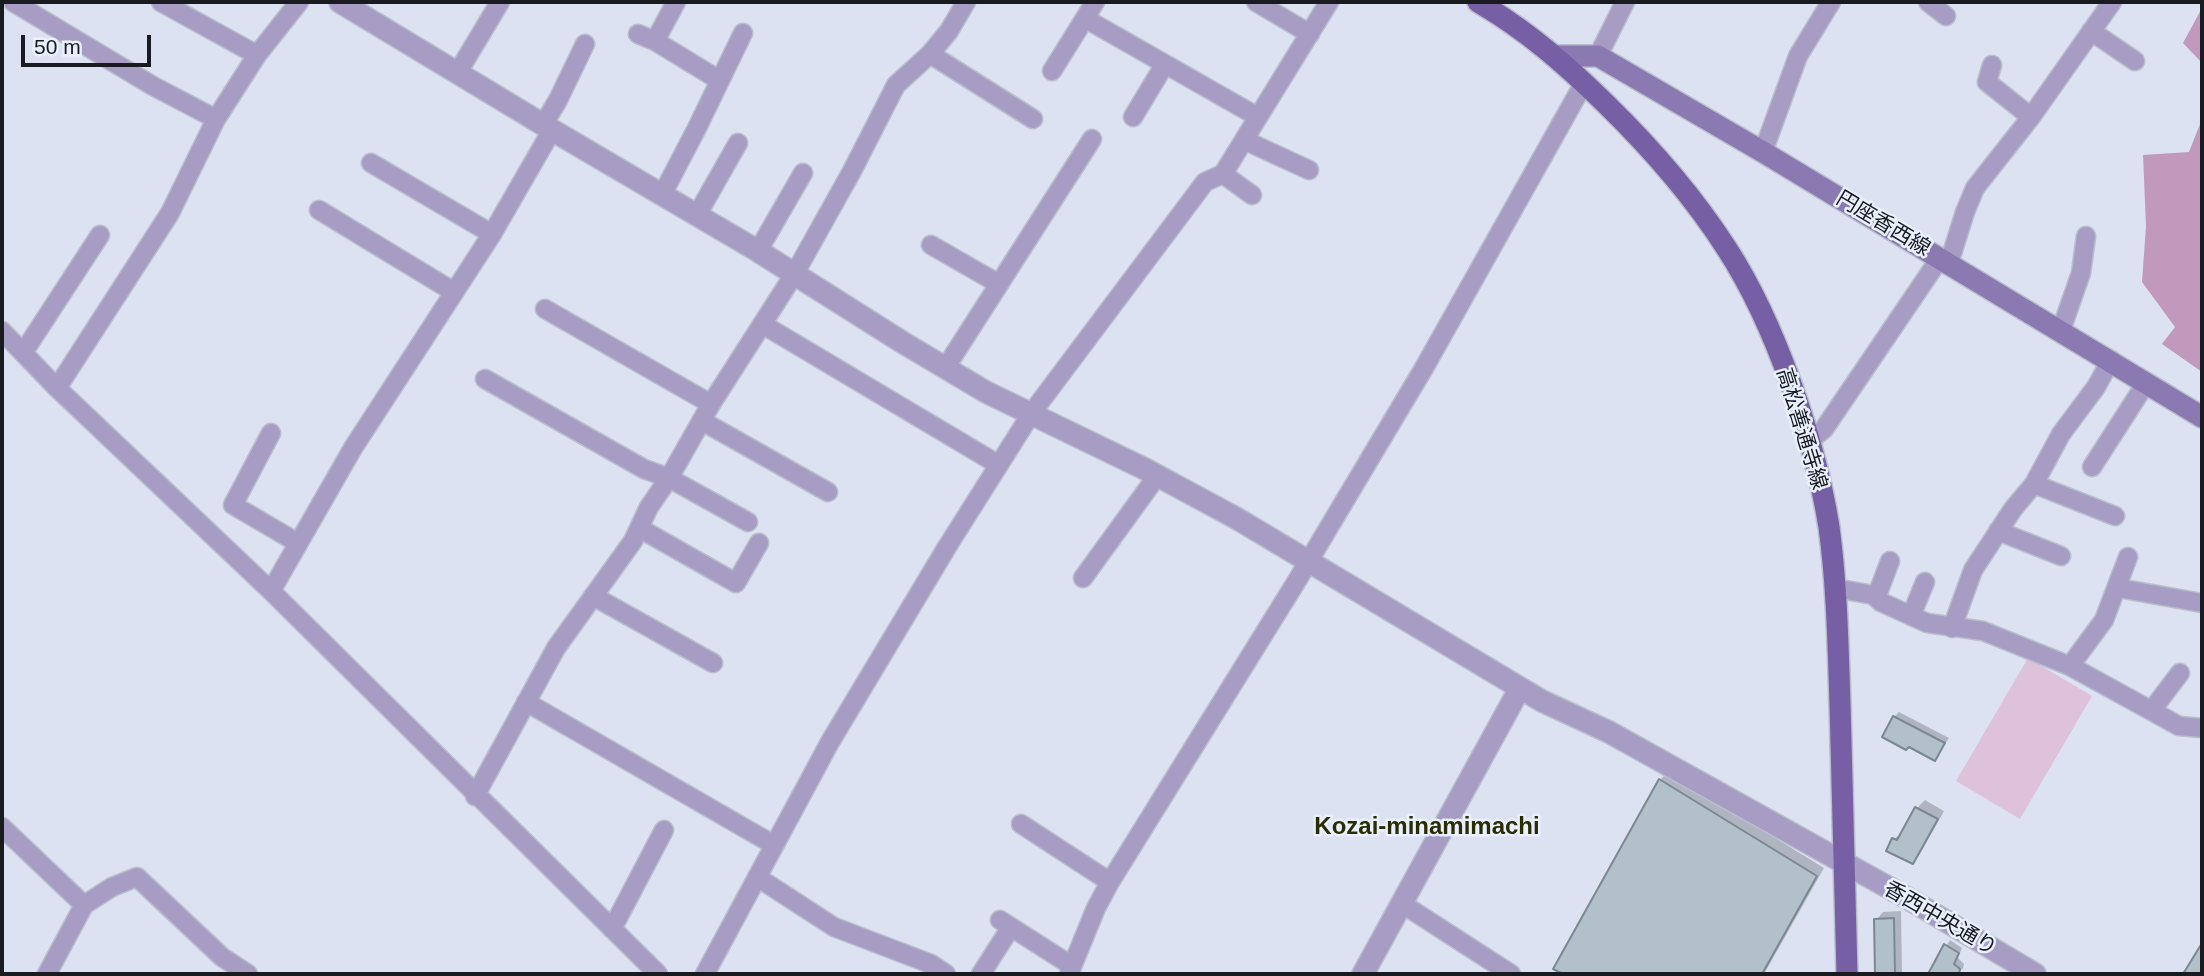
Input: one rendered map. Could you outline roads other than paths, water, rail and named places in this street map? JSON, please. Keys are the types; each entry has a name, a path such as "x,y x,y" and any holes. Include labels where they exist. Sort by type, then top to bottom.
{"main road":[{"name":"高松善通寺線","path":"1478,2 1518,25 1556,56 1649,146 1695,203 1728,250 1761,313 1795,396 1809,441 1829,526 1835,588 1847,974"},
{"name":"円座香西線","path":"1556,56 1598,57 1763,152 2202,417"}],"street":[{"path":"13,2 153,86 216,119"},
{"path":"161,2 257,55"},
{"path":"57,388 170,213 216,119 257,55 299,2"},
{"name":"香西中央通り","path":"340,2 547,128 795,273 946,367 1031,414 1157,475 1308,560 1542,701 1609,732 1902,895 2035,974"},
{"path":"458,72 500,2"},
{"path":"676,2 646,37 719,80"},
{"path":"475,796 556,648 633,541 649,507 669,478 711,404 795,273 896,85 930,54 949,32 966,2"},
{"path":"1052,71 1095,2"},
{"path":"1256,2 1310,34"},
{"path":"705,974 830,742 1031,414 1205,182 1223,174 1329,2"},
{"path":"1598,57 1625,2"},
{"path":"1763,152 1798,56 1831,2"},
{"path":"1928,2 1946,16"},
{"path":"1809,441 1824,429 1944,260 1975,188 2031,117 2112,2"},
{"path":"1086,19 1165,64 1214,102 1258,117"},
{"path":"2091,30 2135,61"},
{"path":"662,195 743,33"},
{"path":"271,591 354,449 492,234 547,128 585,44"},
{"path":"930,54 1033,119"},
{"path":"1133,117 1165,64"},
{"path":"1992,65 1987,82 2031,117"},
{"path":"981,974 1006,923 1071,970 1110,881 1424,368 1584,83"},
{"path":"946,367 1092,139"},
{"path":"1244,140 1309,170"},
{"path":"697,215 738,143"},
{"path":"371,163 492,234"},
{"path":"758,251 803,173"},
{"path":"1223,174 1252,195"},
{"path":"319,211 454,292"},
{"path":"23,353 100,235"},
{"path":"2061,330 2081,273 2086,236"},
{"path":"931,245 999,284"},
{"path":"545,309 711,404"},
{"path":"762,324 999,465"},
{"path":"2,331 57,388 271,591 475,796 658,974"},
{"path":"1952,628 1973,570 1998,531 2034,484 2061,434 2096,387 2111,360"},
{"path":"485,379 644,469 669,478 748,522"},
{"path":"2092,467 2146,383"},
{"path":"702,421 828,492"},
{"path":"271,433 233,505 298,543"},
{"path":"1083,578 1157,475"},
{"path":"2034,484 2115,516"},
{"path":"639,528 736,583 759,543"},
{"path":"1998,531 2061,556"},
{"path":"2070,666 2104,620 2128,557"},
{"path":"1873,596 1879,590 1890,561"},
{"path":"1911,616 1925,582"},
{"path":"1835,588 1873,596 1927,623 1983,631 2070,666 2179,726 2202,728"},
{"path":"2118,588 2202,603"},
{"path":"593,596 713,663"},
{"path":"2152,709 2180,673"},
{"path":"1363,974 1520,688"},
{"path":"526,702 774,845"},
{"path":"1021,824 1110,881"},
{"path":"2,827 84,905"},
{"path":"612,929 664,830"},
{"path":"47,974 84,905 112,887 137,877 222,957 248,974"},
{"path":"758,877 834,927 932,964 946,974"},
{"path":"1401,902 1511,974"}],"district":[{"name":"Kozai-minamimachi","path":"1427,827"}]}
